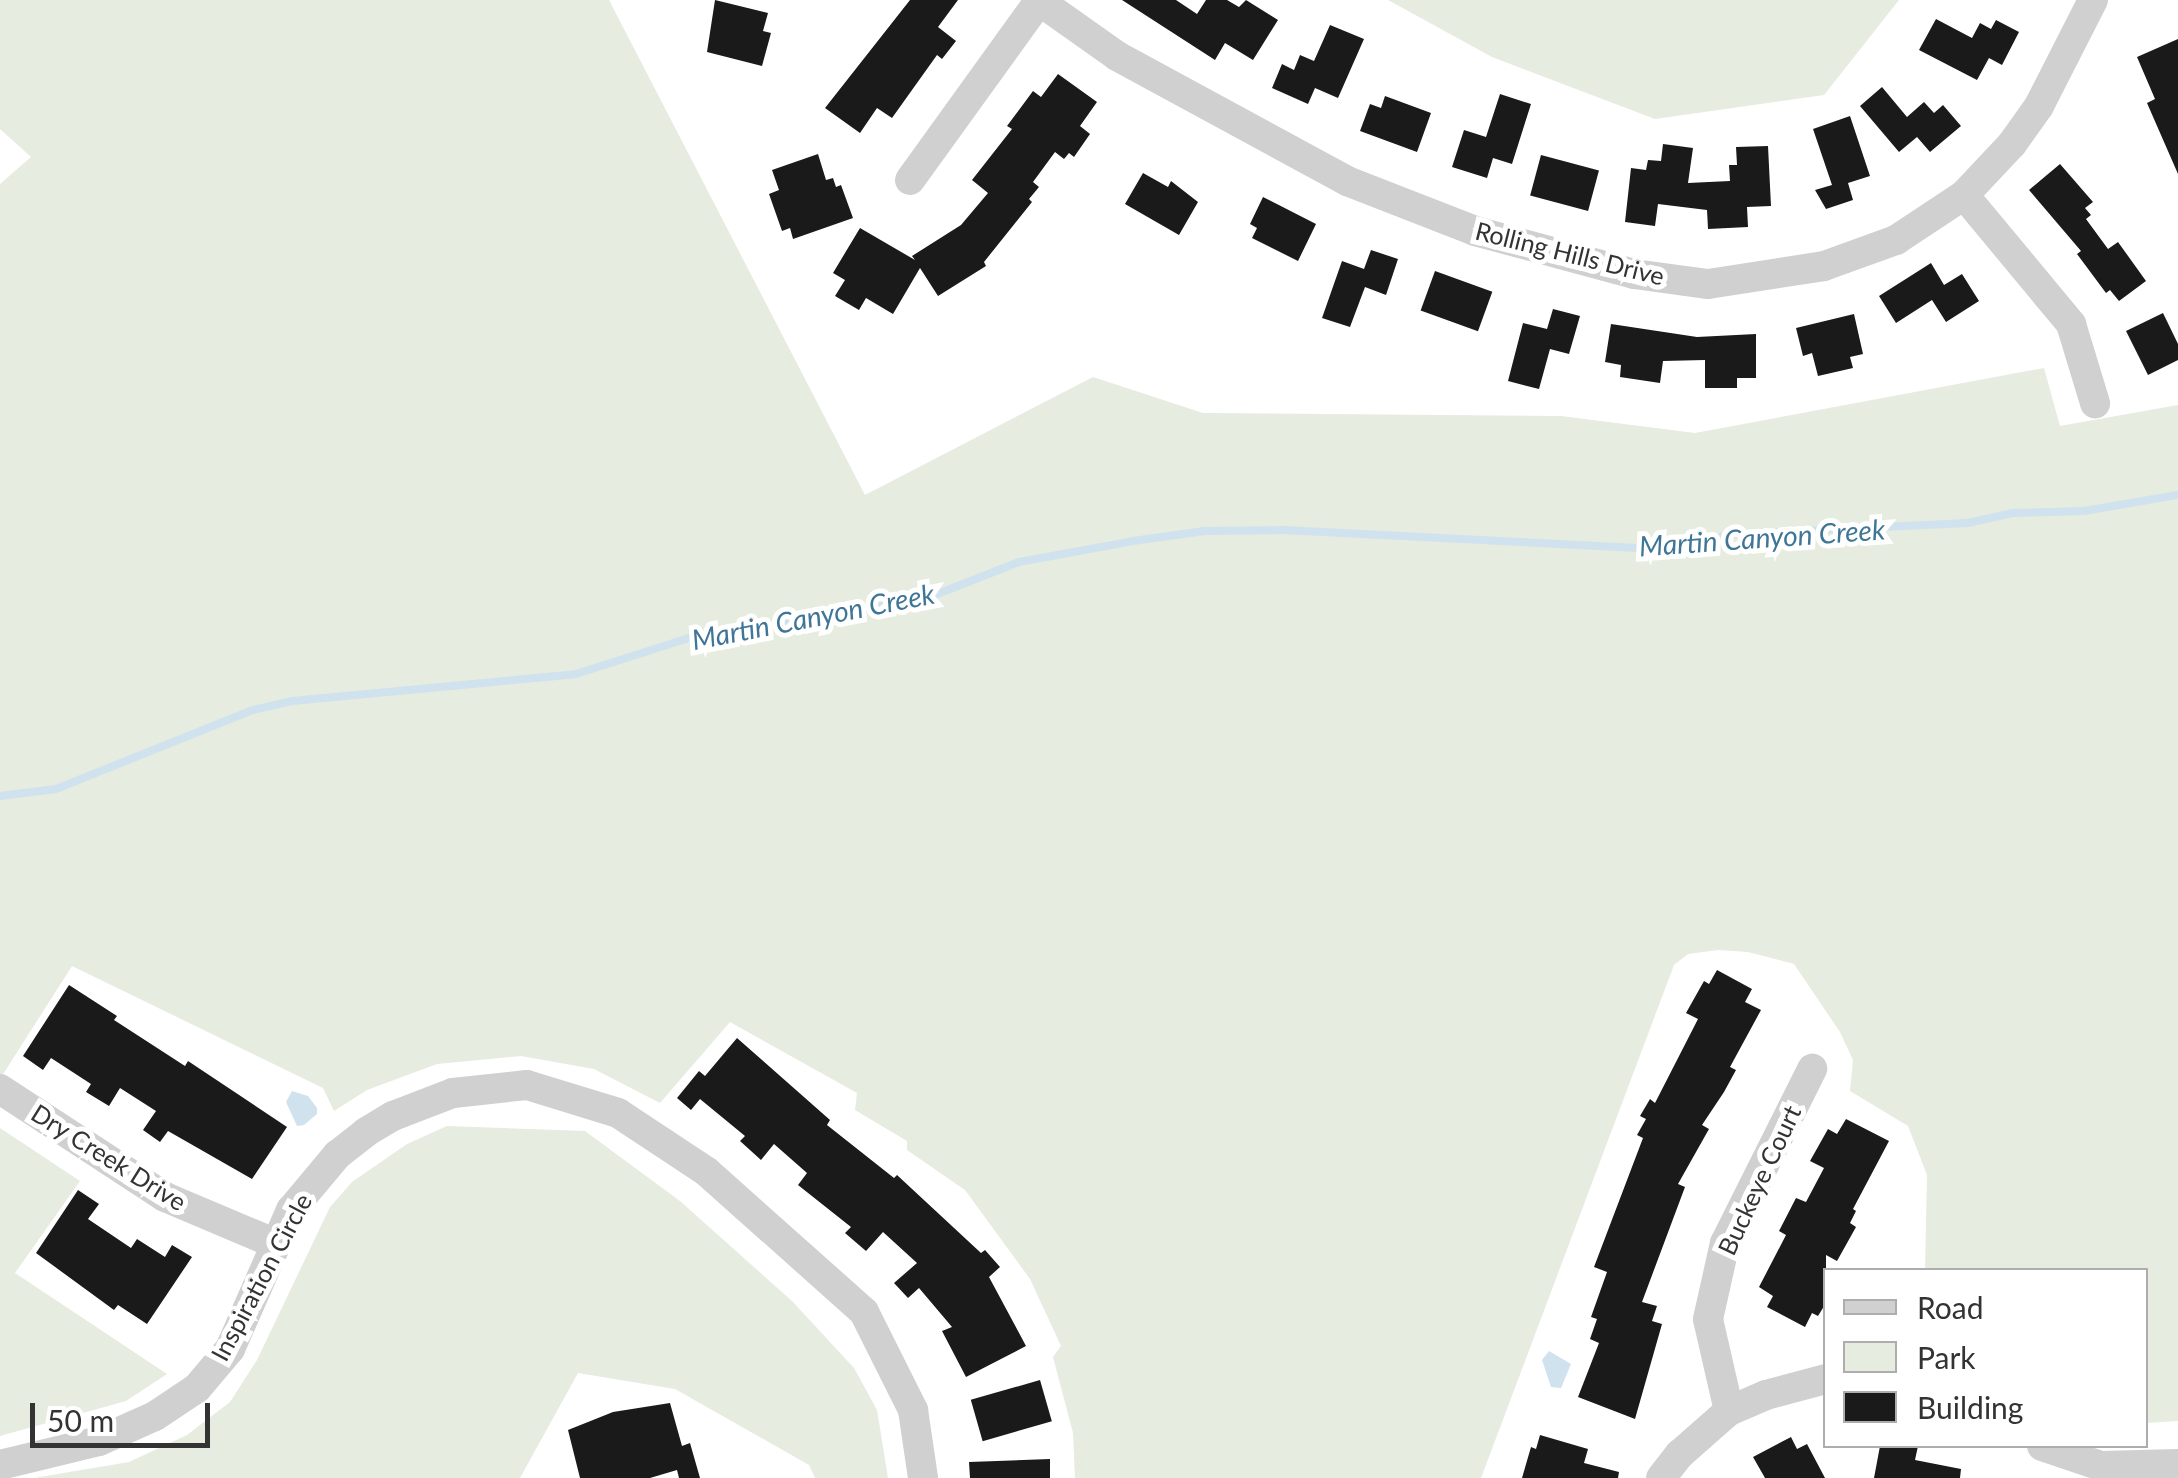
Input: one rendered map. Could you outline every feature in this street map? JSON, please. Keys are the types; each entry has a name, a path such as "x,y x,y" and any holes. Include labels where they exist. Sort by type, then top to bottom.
{"street":[{"name":"Rolling Hills Drive","path":"1039,0 1118,56 1347,180 1475,231 1634,274 1708,284 1824,266 1896,240 1964,195 2012,144 2039,106 2093,0"},
{"path":"910,180 1039,0"},
{"path":"1964,195 2070,324 2094,403"},
{"name":"Buckeye Court","path":"1729,1411 1708,1319 1724,1243 1812,1069"},
{"name":"Inspiration Circle","path":"0,1465 99,1442 155,1416 197,1388 230,1349 291,1210 337,1155 393,1116 452,1093 526,1086 618,1113 707,1172 864,1312 913,1410 923,1478"},
{"name":"Dry Creek Drive","path":"0,1089 165,1197 274,1244"},
{"path":"1661,1478 1680,1454 1729,1411 1766,1395 1823,1380"},
{"path":"2048,1448 2101,1466 2178,1464"}],"green space":[{"path":"0,0 609,0 865,495 1093,377 1203,413 1561,416 1695,433 2044,368 2060,426 2178,405 2178,1421 2148,1423 2148,1268 1925,1268 1927,1175 1908,1126 1850,1091 1853,1060 1840,1032 1794,964 1748,952 1688,954 1674,965 1481,1478 1075,1478 1073,1433 1053,1357 1061,1346 1030,1279 965,1190 907,1150 907,1141 855,1110 857,1093 730,1022 660,1103 594,1069 521,1056 437,1064 367,1090 334,1111 323,1088 72,966 0,1079 0,184 31,157 0,129"},
{"path":"1388,0 1899,0 1824,95 1655,119 1492,57"},
{"path":"447,1126 585,1131 680,1201 792,1301 854,1368 877,1410 888,1478 815,1478 809,1465 675,1389 578,1373 520,1478 34,1478 129,1462 187,1435 230,1402 257,1360 330,1207 352,1182 407,1144"},
{"path":"0,1128 80,1181 15,1273 167,1374 126,1401 0,1436"}],"water":[{"path":"292,1091 308,1096 317,1108 317,1114 304,1125 297,1126 286,1102"},
{"path":"1549,1351 1571,1364 1561,1388 1551,1387 1542,1360"}],"building":[{"path":"715,0 768,13 763,31 771,33 762,66 707,52"},
{"path":"910,0 958,0 938,27 956,41 942,59 937,55 892,118 877,108 860,133 825,108"},
{"path":"1122,0 1176,0 1197,14 1206,0 1227,0 1239,7 1246,0 1278,20 1253,60 1225,43 1215,60"},
{"path":"1936,19 1972,38 1980,23 1991,29 1996,20 2019,32 2002,65 1989,58 1977,80 1919,50"},
{"path":"1330,25 1364,39 1338,98 1315,88 1308,104 1272,88 1282,64 1294,70 1300,55 1314,61"},
{"path":"2178,39 2178,174 2147,103 2155,99 2137,57"},
{"path":"1058,74 1097,102 1080,126 1090,134 1074,157 1069,153 1064,159 1055,152 1033,182 1039,187 1029,199 1032,202 984,262 986,266 938,296 920,268 893,314 866,298 859,310 835,296 845,280 833,273 860,228 915,260 912,256 961,225 988,193 972,180 1012,129 1007,126 1033,91 1041,97"},
{"path":"1882,87 1907,117 1924,102 1934,113 1943,105 1961,126 1930,152 1917,137 1899,152 1860,106"},
{"path":"1500,94 1531,104 1512,164 1493,158 1487,178 1452,167 1464,130 1486,137"},
{"path":"1385,96 1431,113 1417,152 1360,131 1370,104 1381,108"},
{"path":"1850,116 1870,176 1848,183 1853,200 1826,209 1815,190 1832,185 1813,129"},
{"path":"1663,144 1693,148 1688,183 1730,181 1729,165 1737,165 1736,147 1768,146 1771,206 1747,207 1748,227 1708,229 1707,210 1658,204 1655,226 1625,222 1631,168 1646,170 1648,160 1661,161"},
{"path":"818,154 826,180 833,178 836,187 841,185 853,218 793,239 790,228 782,231 769,194 779,190 772,170"},
{"path":"1541,155 1599,171 1588,211 1530,196"},
{"path":"2060,164 2093,202 2085,208 2091,215 2086,219 2108,249 2118,242 2146,281 2119,301 2110,290 2106,293 2077,254 2081,251 2029,190"},
{"path":"1143,173 1168,187 1171,181 1198,202 1179,235 1125,204"},
{"path":"1263,197 1316,224 1298,261 1252,238 1257,228 1250,224"},
{"path":"1371,250 1398,259 1386,295 1365,287 1350,327 1322,318 1342,261 1364,269"},
{"path":"1931,263 1944,285 1962,274 1979,301 1946,322 1932,300 1896,323 1879,296"},
{"path":"1435,271 1492,292 1478,331 1421,310"},
{"path":"1553,309 1580,316 1569,354 1550,349 1539,389 1508,381 1523,323 1547,329"},
{"path":"2163,313 2178,344 2178,360 2148,375 2126,331"},
{"path":"1854,314 1863,354 1850,357 1853,368 1818,376 1812,353 1803,356 1796,328"},
{"path":"1611,324 1697,337 1756,334 1756,378 1737,378 1737,388 1705,388 1705,360 1663,361 1660,383 1620,377 1621,365 1605,362"},
{"path":"1717,970 1752,989 1745,1002 1761,1010 1730,1067 1736,1070 1702,1125 1709,1129 1678,1184 1685,1187 1642,1302 1657,1306 1652,1321 1662,1324 1635,1419 1578,1397 1599,1343 1590,1339 1597,1319 1591,1317 1607,1272 1594,1267 1643,1138 1637,1135 1646,1119 1640,1116 1650,1099 1655,1103 1698,1019 1686,1013 1704,981 1709,984"},
{"path":"69,985 117,1016 114,1020 185,1066 188,1061 287,1127 252,1179 168,1131 160,1142 143,1130 156,1111 120,1088 109,1106 86,1092 91,1084 51,1058 43,1070 23,1056"},
{"path":"737,1038 830,1120 827,1125 894,1178 897,1175 981,1253 985,1250 1000,1267 989,1277 1026,1346 966,1377 942,1331 952,1327 919,1288 908,1298 894,1283 917,1263 883,1232 866,1251 845,1233 851,1227 798,1185 807,1173 774,1144 761,1160 740,1141 745,1136 700,1099 691,1110 677,1098 699,1071 705,1076"},
{"path":"1846,1119 1889,1141 1853,1209 1856,1211 1850,1223 1856,1227 1837,1261 1826,1255 1823,1308 1818,1316 1812,1313 1805,1327 1767,1307 1773,1296 1759,1287 1786,1235 1779,1231 1796,1198 1806,1202 1824,1168 1810,1161 1828,1129 1837,1134"},
{"path":"78,1190 99,1204 88,1219 131,1248 137,1239 165,1257 172,1245 192,1257 147,1324 118,1305 114,1310 36,1253"},
{"path":"1040,1380 1052,1421 983,1441 971,1400"},
{"path":"670,1403 682,1446 690,1443 700,1478 679,1478 677,1470 650,1478 580,1478 568,1430 613,1412"},
{"path":"1540,1435 1588,1449 1584,1463 1619,1472 1618,1478 1522,1478 1531,1447 1536,1449"},
{"path":"1791,1437 1797,1449 1807,1444 1825,1478 1765,1478 1753,1457"},
{"path":"1880,1448 1918,1448 1915,1460 1961,1469 1960,1478 1874,1478"},
{"path":"1050,1459 1050,1478 970,1478 969,1462"}],"waterway":[{"name":"Martin Canyon Creek","path":"0,796 56,789 253,710 292,701 576,674 695,636 922,600 1019,562 1204,531 1283,530 1662,549 1734,534 1968,523 2012,513 2084,511 2178,495"}]}
